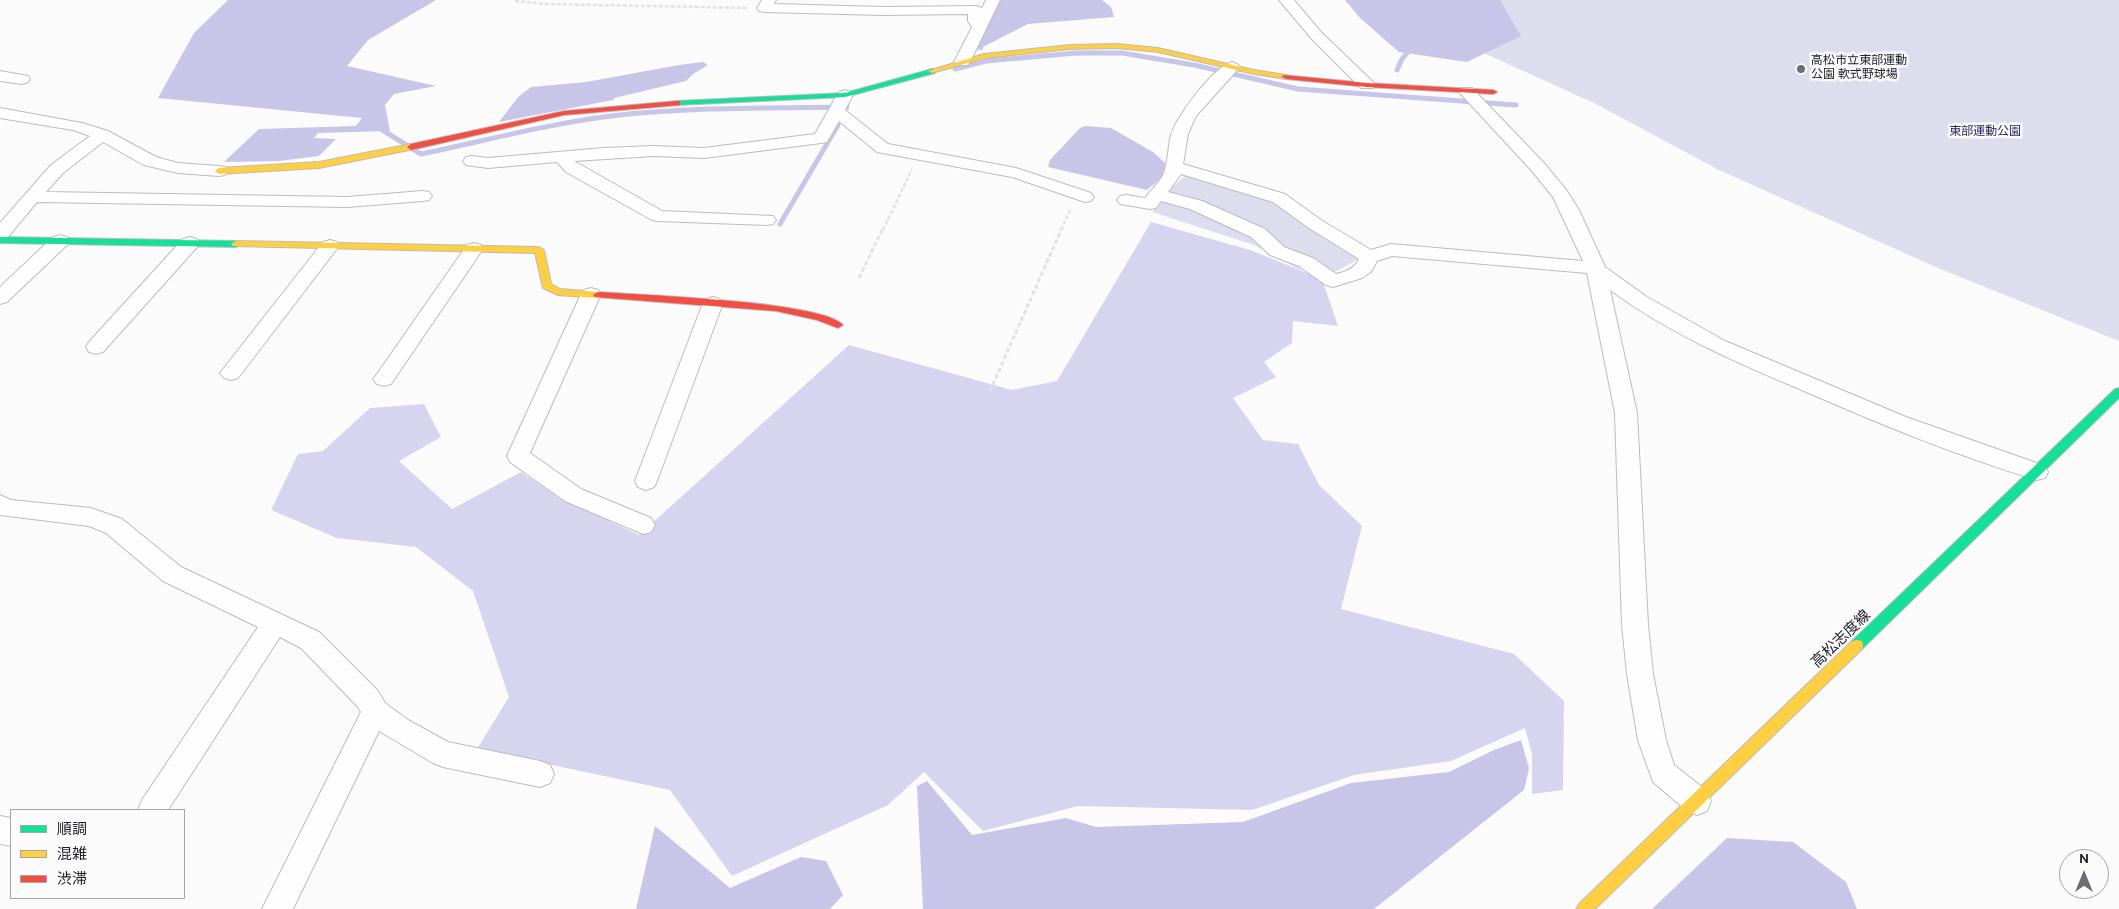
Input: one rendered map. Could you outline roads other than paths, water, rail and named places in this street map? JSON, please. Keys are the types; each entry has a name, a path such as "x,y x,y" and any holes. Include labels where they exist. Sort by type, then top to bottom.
{"street":[{"path":"962,62 993,0"},
{"path":"1286,0 1316,35 1366,84"},
{"path":"766,4 873,10 976,10 975,21 979,27"},
{"path":"0,113 68,124 102,135 150,161 178,168 220,171 319,165 564,113 602,108 845,95 984,56 1031,50 1117,46 1158,50 1286,77 1493,92"},
{"path":"1126,200 1150,204 1172,174 1180,134 1188,115 1214,84 1232,67"},
{"path":"0,76 22,79"},
{"path":"1466,91 1538,167 1561,196 1570,210 1596,269 1626,413 1635,625 1640,674 1652,740 1663,773 1697,801"},
{"path":"472,161 488,163 604,153 654,151 704,153 820,138 845,95"},
{"path":"836,111 884,148 1016,173 1082,195"},
{"path":"0,234 57,170 102,135"},
{"path":"562,158 572,168 658,216 767,220"},
{"path":"1173,169 1186,169 1279,198 1315,224 1369,257 1391,250 1596,269 1636,300 1718,346 1898,423 2038,472"},
{"path":"1157,194 1196,205 1258,233 1277,251 1306,262 1333,281 1358,274 1367,266 1369,257"},
{"path":"32,197 347,202 423,196"},
{"path":"0,240 539,250 546,286 558,292 776,308 820,317 838,324"},
{"path":"0,298 60,241"},
{"path":"96,347 190,244"},
{"path":"231,373 330,246"},
{"path":"384,379 474,249"},
{"path":"591,294 518,456 573,495 643,525"},
{"path":"646,481 714,303"},
{"name":"高松志度線","path":"1584,909 2119,392"},
{"path":"0,504 6,508 91,517 114,526 172,574 310,640 368,699 375,712 398,729 443,754 540,774"},
{"path":"153,809 275,623"},
{"path":"277,909 375,712"}],"waterway":[{"path":"1397,70 1402,59 1412,47"},
{"path":"955,69 986,61 1076,53 1122,53 1194,65 1298,89 1516,105"},
{"path":"379,128 421,154 539,128 611,116 699,109 847,107"},
{"path":"780,224 838,125"}],"place":[{"name":"高松市立東部運動 公園 軟式野球場","path":"1801,69"}],"park label":[{"name":"東部運動公園","path":"1985,133"}]}
